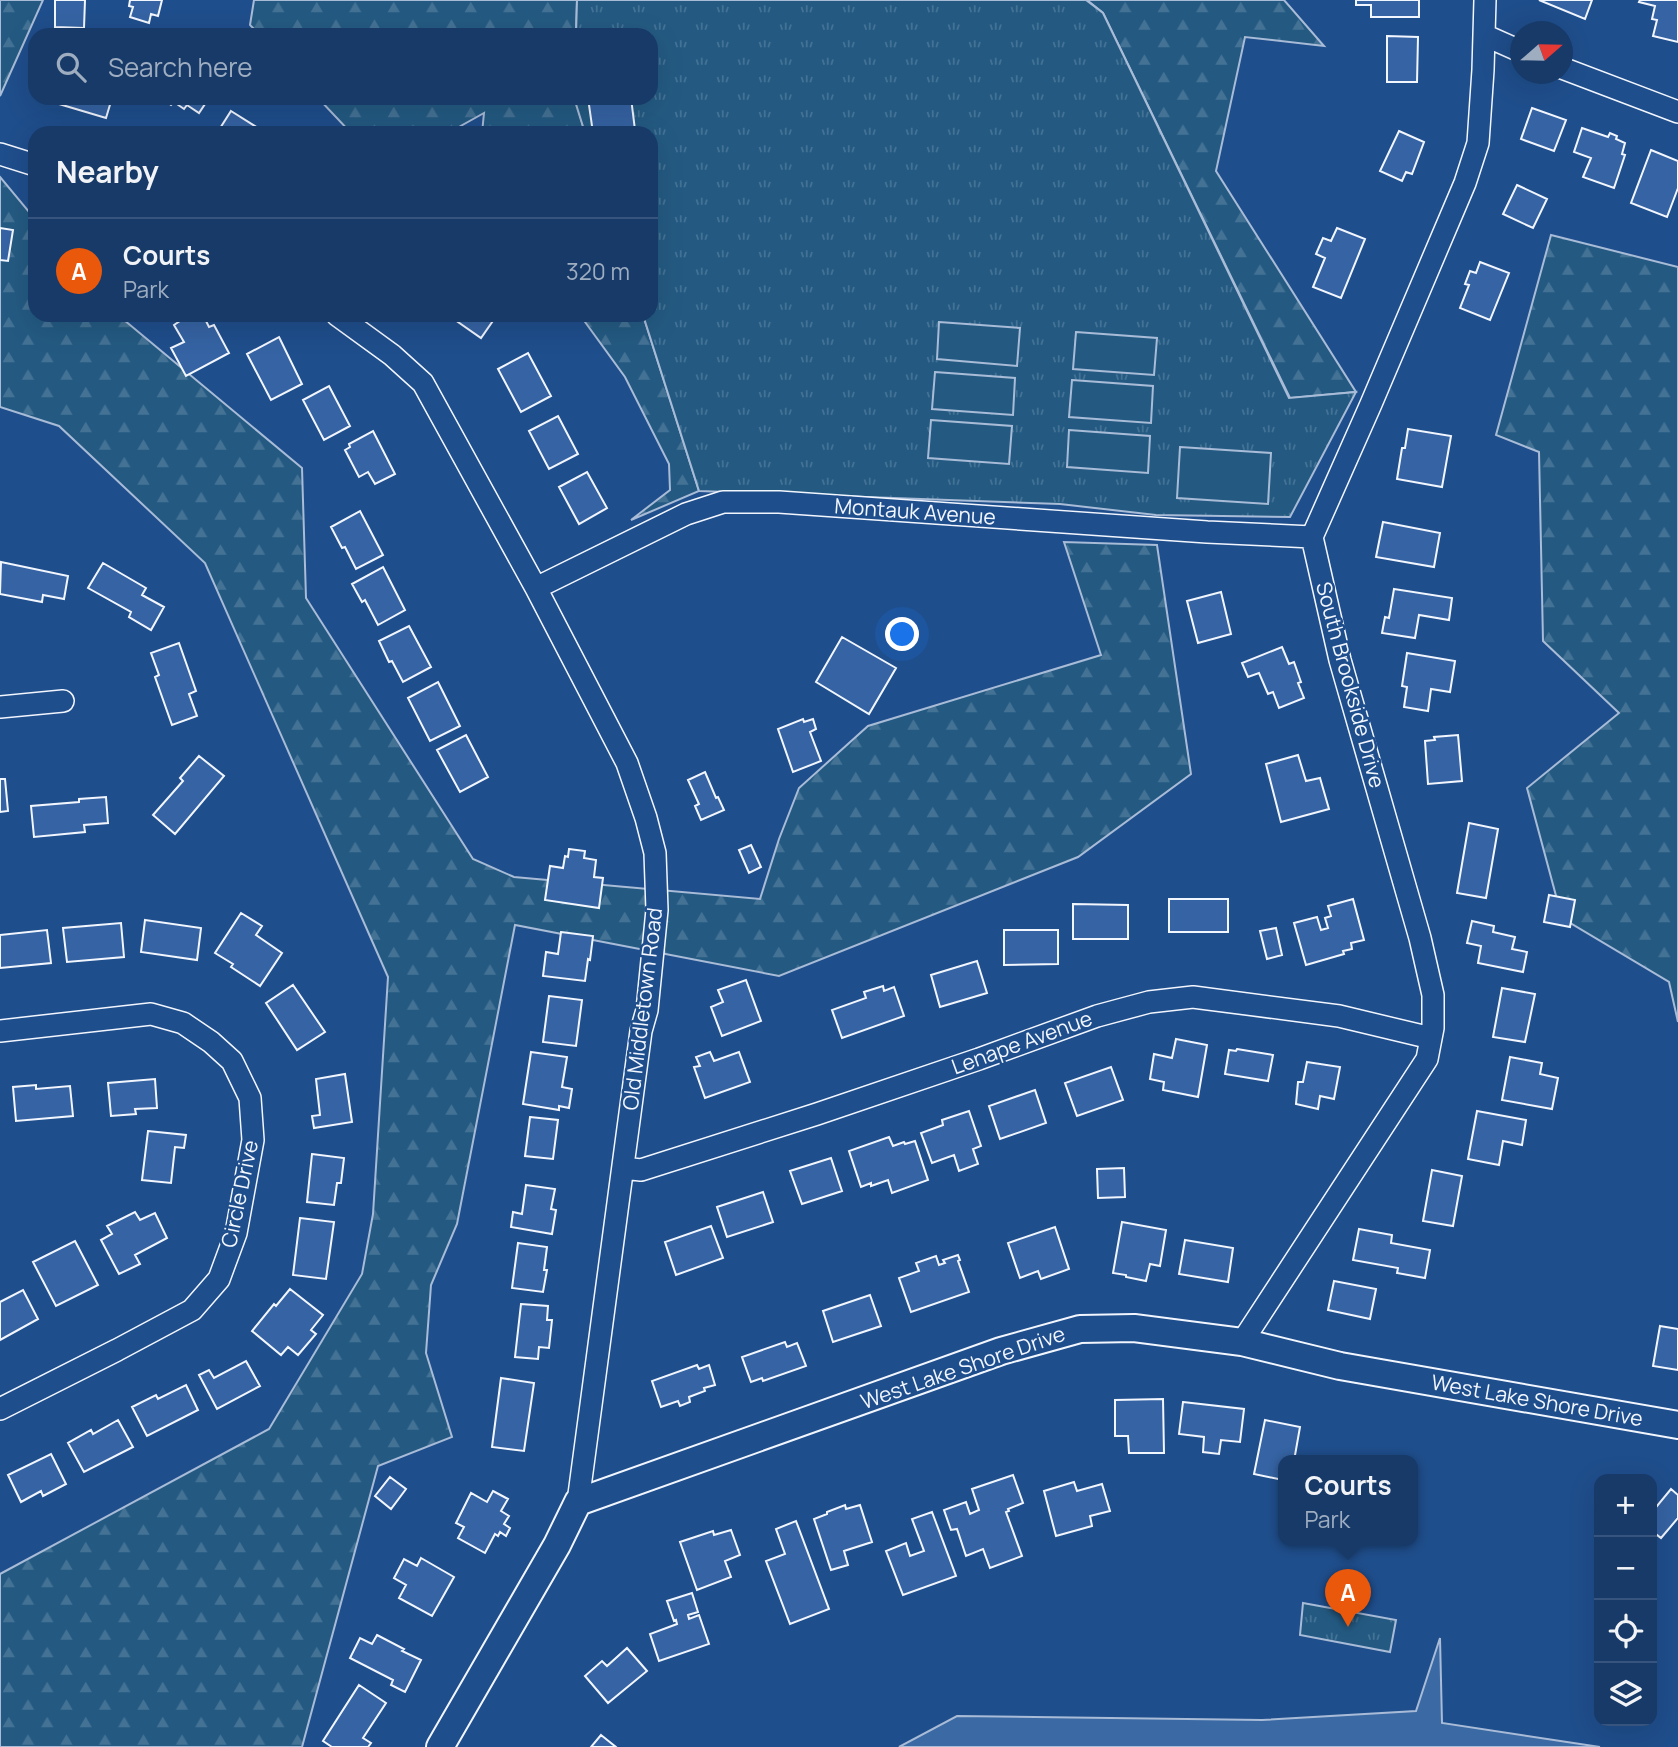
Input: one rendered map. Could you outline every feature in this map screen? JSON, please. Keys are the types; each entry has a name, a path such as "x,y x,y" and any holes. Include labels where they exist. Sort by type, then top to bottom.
{"street":[{"path":"1312,537 1465,183 1478,143 1485,0"},
{"path":"1484,35 1510,46"},
{"path":"1573,72 1678,112"},
{"path":"0,154 28,163"},
{"name":"Old Middletown Road","path":"347,322 392,355 423,383 452,432 627,763 655,853 657,910 649,998 641,1031 578,1503"},
{"name":"Montauk Avenue","path":"536,588 686,514 723,502 779,502 1312,537"},
{"name":"South Brookside Drive","path":"1242,1342 1427,1059 1433,1028 1431,984 1420,938 1340,660 1312,537"},
{"path":"0,707 63,701"},
{"name":"Lenape Avenue","path":"623,1168 640,1170 666,1162 817,1114 1097,1016 1149,1002 1192,997 1339,1016 1432,1038"},
{"name":"Circle Drive","path":"0,1031 151,1014 183,1023 211,1042 232,1061 250,1098 253,1140 236,1233 219,1279 192,1310 0,1409"},
{"name":"West Lake Shore Drive","path":"578,1503 1002,1351 1080,1329 1134,1328 1242,1342 1340,1366 1678,1425"},
{"path":"440,1747 578,1503"}],"green space":[{"path":"0,0 43,0 30,28 28,28 0,96"},
{"path":"254,0 577,0 576,28 253,28 250,25"},
{"path":"577,0 1086,0 1103,13 1289,398 1356,392 1290,517 1156,515 1060,504 699,491 645,322 658,322 658,126 583,126 576,105 658,105 658,28 576,28"},
{"path":"1087,0 1284,0 1324,46 1245,37 1216,171 1356,392 1290,398 1103,13"},
{"path":"325,105 577,105 583,126 483,126 484,113 461,126 344,126"},
{"path":"0,177 28,211 28,322 126,322 302,468 306,598 473,859 514,877 760,899 799,788 868,726 1101,655 1064,542 1157,545 1191,774 1078,857 779,976 515,925 457,1224 431,1285 426,1353 452,1437 378,1466 302,1747 0,1747 0,1574 269,1429 362,1274 373,1214 388,977 205,563 59,426 0,407"},
{"path":"1551,235 1678,267 1678,1022 1669,982 1562,918 1527,788 1619,713 1543,641 1539,452 1496,435"},
{"path":"585,322 645,322 699,491 631,520 670,490 669,464 625,377"},
{"path":"939,322 1020,328 1017,366 937,359"},
{"path":"1076,332 1157,338 1154,375 1073,369"},
{"path":"935,372 1015,378 1013,415 932,409"},
{"path":"1072,380 1153,386 1151,423 1069,417"},
{"path":"931,420 1012,426 1009,464 928,458"},
{"path":"1069,430 1150,436 1148,473 1067,467"},
{"path":"1180,447 1271,453 1268,504 1177,498"},
{"path":"1303,1603 1396,1620 1390,1652 1300,1635"}],"shaded area":[{"path":"1440,1638 1442,1723 1600,1747 899,1747 957,1716 1262,1720 1416,1711"}],"building":[{"path":"55,0 85,0 84,28 55,27"},
{"path":"130,0 162,0 158,16 151,14 149,23 130,17 133,7 129,6"},
{"path":"1356,0 1419,0 1419,17 1371,17 1371,5 1356,5"},
{"path":"1539,0 1592,0 1585,19"},
{"path":"1678,0 1678,42 1653,36 1657,20 1652,19 1655,6 1639,2"},
{"path":"1387,36 1418,37 1417,82 1387,82"},
{"path":"62,105 110,105 106,118"},
{"path":"187,105 204,105 199,113"},
{"path":"589,105 632,105 634,126 592,126"},
{"path":"1532,108 1566,120 1554,151 1521,139"},
{"path":"231,111 255,126 221,126"},
{"path":"1582,128 1608,137 1610,133 1625,143 1622,154 1625,155 1614,188 1583,177 1591,158 1574,152"},
{"path":"1399,131 1424,142 1412,174 1406,172 1402,181 1380,171"},
{"path":"1651,150 1678,161 1678,188 1667,217 1631,203"},
{"path":"1517,185 1547,199 1533,228 1503,214"},
{"path":"0,228 13,230 8,261 0,260"},
{"path":"1337,228 1365,239 1341,298 1313,287 1325,258 1316,254 1323,238 1331,241"},
{"path":"1480,262 1509,273 1490,320 1460,308 1469,285 1465,284 1470,271 1476,273"},
{"path":"178,322 206,322 209,327 214,325 229,353 186,376 171,348 184,342 174,325"},
{"path":"458,322 492,322 481,338"},
{"path":"279,337 302,384 271,400 247,354"},
{"path":"528,353 551,396 521,412 498,369"},
{"path":"329,386 350,426 324,440 303,400"},
{"path":"558,416 578,454 549,469 529,431"},
{"path":"1408,429 1451,436 1442,487 1397,479"},
{"path":"373,431 395,474 375,484 368,472 359,477 345,450 350,447 349,444"},
{"path":"587,472 607,508 579,524 559,487"},
{"path":"360,511 383,555 356,569 331,527"},
{"path":"1383,522 1440,533 1434,567 1376,557"},
{"path":"1,562 68,576 64,599 43,595 42,602 0,594"},
{"path":"103,563 146,588 142,595 164,607 151,630 129,617 131,612 88,588"},
{"path":"383,567 405,610 378,625 365,600 362,602 352,584"},
{"path":"1394,589 1452,598 1449,620 1419,615 1415,638 1382,633 1385,617 1389,618"},
{"path":"1221,592 1231,634 1198,643 1187,601"},
{"path":"409,626 431,667 403,682 379,641"},
{"path":"842,637 896,668 869,714 816,682"},
{"path":"179,643 196,691 189,694 197,716 172,725 155,677 159,675 151,653"},
{"path":"1282,647 1289,664 1294,662 1304,698 1279,708 1273,692 1268,694 1259,673 1248,677 1242,663"},
{"path":"1407,653 1455,661 1450,692 1431,689 1428,711 1404,707 1407,687 1402,686"},
{"path":"438,682 460,726 430,741 408,698"},
{"path":"803,719 804,722 813,719 816,729 810,732 821,761 793,772 778,729"},
{"path":"466,735 488,777 460,792 437,750"},
{"path":"1458,735 1462,781 1428,784 1425,741 1435,740 1434,737"},
{"path":"1298,755 1306,781 1320,778 1329,809 1281,822 1266,764"},
{"path":"199,756 224,776 175,834 153,815 183,781 180,778"},
{"path":"705,772 724,810 701,820 695,806 699,804 688,780"},
{"path":"0,779 5,779 8,811 0,812"},
{"path":"106,797 108,823 84,825 85,832 34,837 31,806"},
{"path":"1469,823 1498,829 1486,898 1457,893"},
{"path":"751,845 761,867 749,873 739,850"},
{"path":"569,849 585,851 584,858 596,860 594,877 603,878 599,908 545,900 550,866 563,868"},
{"path":"1549,895 1575,900 1570,927 1544,922"},
{"path":"1169,899 1228,899 1228,932 1169,932"},
{"path":"1353,899 1364,940 1351,943 1352,949 1343,951 1344,954 1306,965 1294,923 1317,917 1321,930 1328,928 1325,918 1331,916 1328,906"},
{"path":"1073,904 1128,905 1128,939 1073,939"},
{"path":"241,913 262,926 256,935 282,953 260,986 215,953"},
{"path":"145,920 201,928 197,960 141,952"},
{"path":"1472,921 1494,926 1493,932 1515,937 1512,949 1527,952 1523,972 1478,963 1481,946 1467,943"},
{"path":"121,923 124,957 67,962 63,928"},
{"path":"1276,928 1282,955 1267,959 1260,931"},
{"path":"47,930 51,963 0,968 0,935"},
{"path":"1004,930 1058,930 1058,964 1004,965"},
{"path":"561,932 593,936 585,981 543,976 546,952 558,954"},
{"path":"977,961 987,993 940,1007 931,975"},
{"path":"746,980 761,1021 722,1036 711,1007 723,1002 718,990"},
{"path":"293,985 325,1032 297,1050 266,1003"},
{"path":"883,986 884,991 894,987 904,1016 842,1038 832,1010 866,998 864,992"},
{"path":"1502,988 1535,994 1525,1042 1493,1037"},
{"path":"549,996 582,1000 576,1046 543,1042"},
{"path":"1176,1039 1207,1045 1198,1097 1163,1090 1164,1082 1150,1079 1154,1054 1172,1058"},
{"path":"1229,1050 1273,1055 1268,1081 1225,1074"},
{"path":"531,1052 567,1057 562,1087 572,1089 569,1108 559,1106 559,1110 523,1104"},
{"path":"710,1052 714,1061 739,1052 750,1082 705,1098 694,1067 700,1066 696,1057"},
{"path":"1510,1057 1542,1063 1540,1074 1558,1078 1552,1109 1502,1100"},
{"path":"1307,1062 1340,1067 1334,1099 1320,1096 1318,1109 1296,1104 1298,1082 1303,1082"},
{"path":"1111,1067 1123,1100 1077,1116 1065,1083"},
{"path":"345,1074 352,1122 314,1128 312,1116 320,1115 316,1079"},
{"path":"155,1079 157,1108 135,1109 136,1114 111,1116 108,1083"},
{"path":"36,1085 36,1089 70,1086 73,1116 16,1121 13,1087"},
{"path":"1035,1090 1046,1123 1000,1139 989,1106"},
{"path":"969,1111 981,1146 973,1149 978,1164 959,1171 954,1155 932,1163 921,1133 943,1125 942,1120"},
{"path":"1477,1111 1526,1120 1522,1145 1503,1141 1499,1165 1468,1159"},
{"path":"530,1117 558,1120 553,1159 525,1156"},
{"path":"148,1131 186,1135 184,1148 175,1147 171,1183 142,1180"},
{"path":"889,1137 893,1146 915,1141 928,1180 892,1193 888,1180 861,1187 849,1151"},
{"path":"312,1154 344,1158 341,1183 337,1183 334,1205 307,1202"},
{"path":"831,1158 842,1191 802,1204 790,1171"},
{"path":"1124,1168 1125,1197 1098,1198 1097,1169"},
{"path":"1432,1170 1462,1176 1453,1226 1423,1221"},
{"path":"526,1185 555,1189 551,1209 556,1210 552,1234 511,1227 513,1212 522,1214"},
{"path":"763,1192 773,1222 727,1237 717,1207"},
{"path":"135,1212 140,1220 155,1213 167,1238 135,1255 140,1264 119,1274 101,1240 112,1234 107,1226"},
{"path":"300,1218 334,1222 326,1279 293,1275"},
{"path":"1122,1222 1166,1230 1160,1266 1150,1264 1146,1281 1113,1273"},
{"path":"711,1226 723,1258 676,1275 665,1242"},
{"path":"1055,1227 1069,1269 1041,1279 1038,1271 1020,1278 1008,1243"},
{"path":"1359,1229 1392,1235 1391,1243 1430,1250 1425,1278 1397,1273 1398,1268 1353,1260"},
{"path":"1185,1240 1233,1248 1228,1282 1179,1274"},
{"path":"75,1241 98,1285 56,1306 33,1262"},
{"path":"518,1243 547,1247 543,1292 512,1288"},
{"path":"958,1255 969,1292 911,1312 899,1278 919,1271 916,1263 936,1256 939,1265 945,1263 943,1260"},
{"path":"1334,1281 1376,1289 1370,1319 1328,1310"},
{"path":"290,1289 323,1315 311,1330 316,1334 298,1355 288,1347 281,1355 252,1331"},
{"path":"23,1290 38,1319 0,1340 0,1302"},
{"path":"870,1295 881,1326 833,1342 823,1311"},
{"path":"521,1304 548,1306 547,1320 552,1320 549,1348 539,1347 538,1359 515,1357"},
{"path":"1660,1326 1678,1329 1678,1370 1653,1366"},
{"path":"785,1342 787,1347 797,1343 806,1366 763,1381 762,1378 751,1382 742,1357"},
{"path":"246,1361 260,1386 217,1409 199,1375 209,1370 214,1378"},
{"path":"697,1365 699,1369 709,1365 715,1385 689,1397 690,1402 680,1406 678,1401 661,1407 652,1381"},
{"path":"501,1378 534,1383 524,1451 492,1447"},
{"path":"186,1385 198,1410 147,1436 132,1407 156,1395 158,1399"},
{"path":"1163,1399 1164,1453 1129,1453 1128,1436 1115,1436 1115,1400"},
{"path":"1183,1402 1244,1409 1240,1442 1221,1440 1219,1454 1203,1452 1204,1437 1179,1434"},
{"path":"118,1420 133,1447 84,1472 68,1443 91,1430 93,1434"},
{"path":"1265,1420 1300,1427 1295,1455 1278,1455 1278,1479 1254,1474"},
{"path":"51,1454 66,1484 43,1496 41,1491 21,1502 8,1475"},
{"path":"1013,1475 1023,1503 1006,1512 1022,1556 990,1568 983,1549 966,1556 957,1529 951,1530 944,1510 966,1502 970,1514 979,1510 972,1489"},
{"path":"390,1477 406,1489 391,1509 375,1496"},
{"path":"1074,1482 1077,1491 1102,1484 1110,1511 1090,1516 1092,1526 1056,1536 1044,1491"},
{"path":"1671,1489 1678,1495 1678,1518 1661,1538 1657,1535 1657,1506"},
{"path":"493,1491 508,1499 501,1511 509,1516 504,1524 510,1528 506,1536 500,1532 498,1536 495,1534 485,1553 458,1538 464,1527 456,1523 471,1493 487,1502"},
{"path":"845,1505 846,1509 860,1505 872,1542 844,1551 848,1565 831,1570 814,1519"},
{"path":"932,1512 956,1576 903,1595 886,1551 906,1543 910,1556 924,1551 912,1519"},
{"path":"796,1521 829,1609 790,1624 766,1561 785,1554 776,1529"},
{"path":"731,1530 740,1555 725,1561 731,1577 697,1590 680,1542 713,1531 714,1535"},
{"path":"421,1558 454,1577 432,1616 399,1598 406,1585 394,1578 404,1559 417,1566"},
{"path":"692,1593 698,1612 688,1615 689,1619 699,1615 709,1644 659,1661 650,1634 677,1624 667,1601"},
{"path":"377,1635 421,1660 405,1692 391,1685 393,1680 350,1658 360,1638 372,1644"},
{"path":"627,1648 647,1671 608,1703 585,1676 602,1661 607,1666"},
{"path":"359,1685 386,1703 363,1738 371,1743 368,1747 332,1747 323,1741"},
{"path":"601,1735 616,1747 591,1747"}],"place":[{"name":"Courts","path":"1348,1627"}]}
